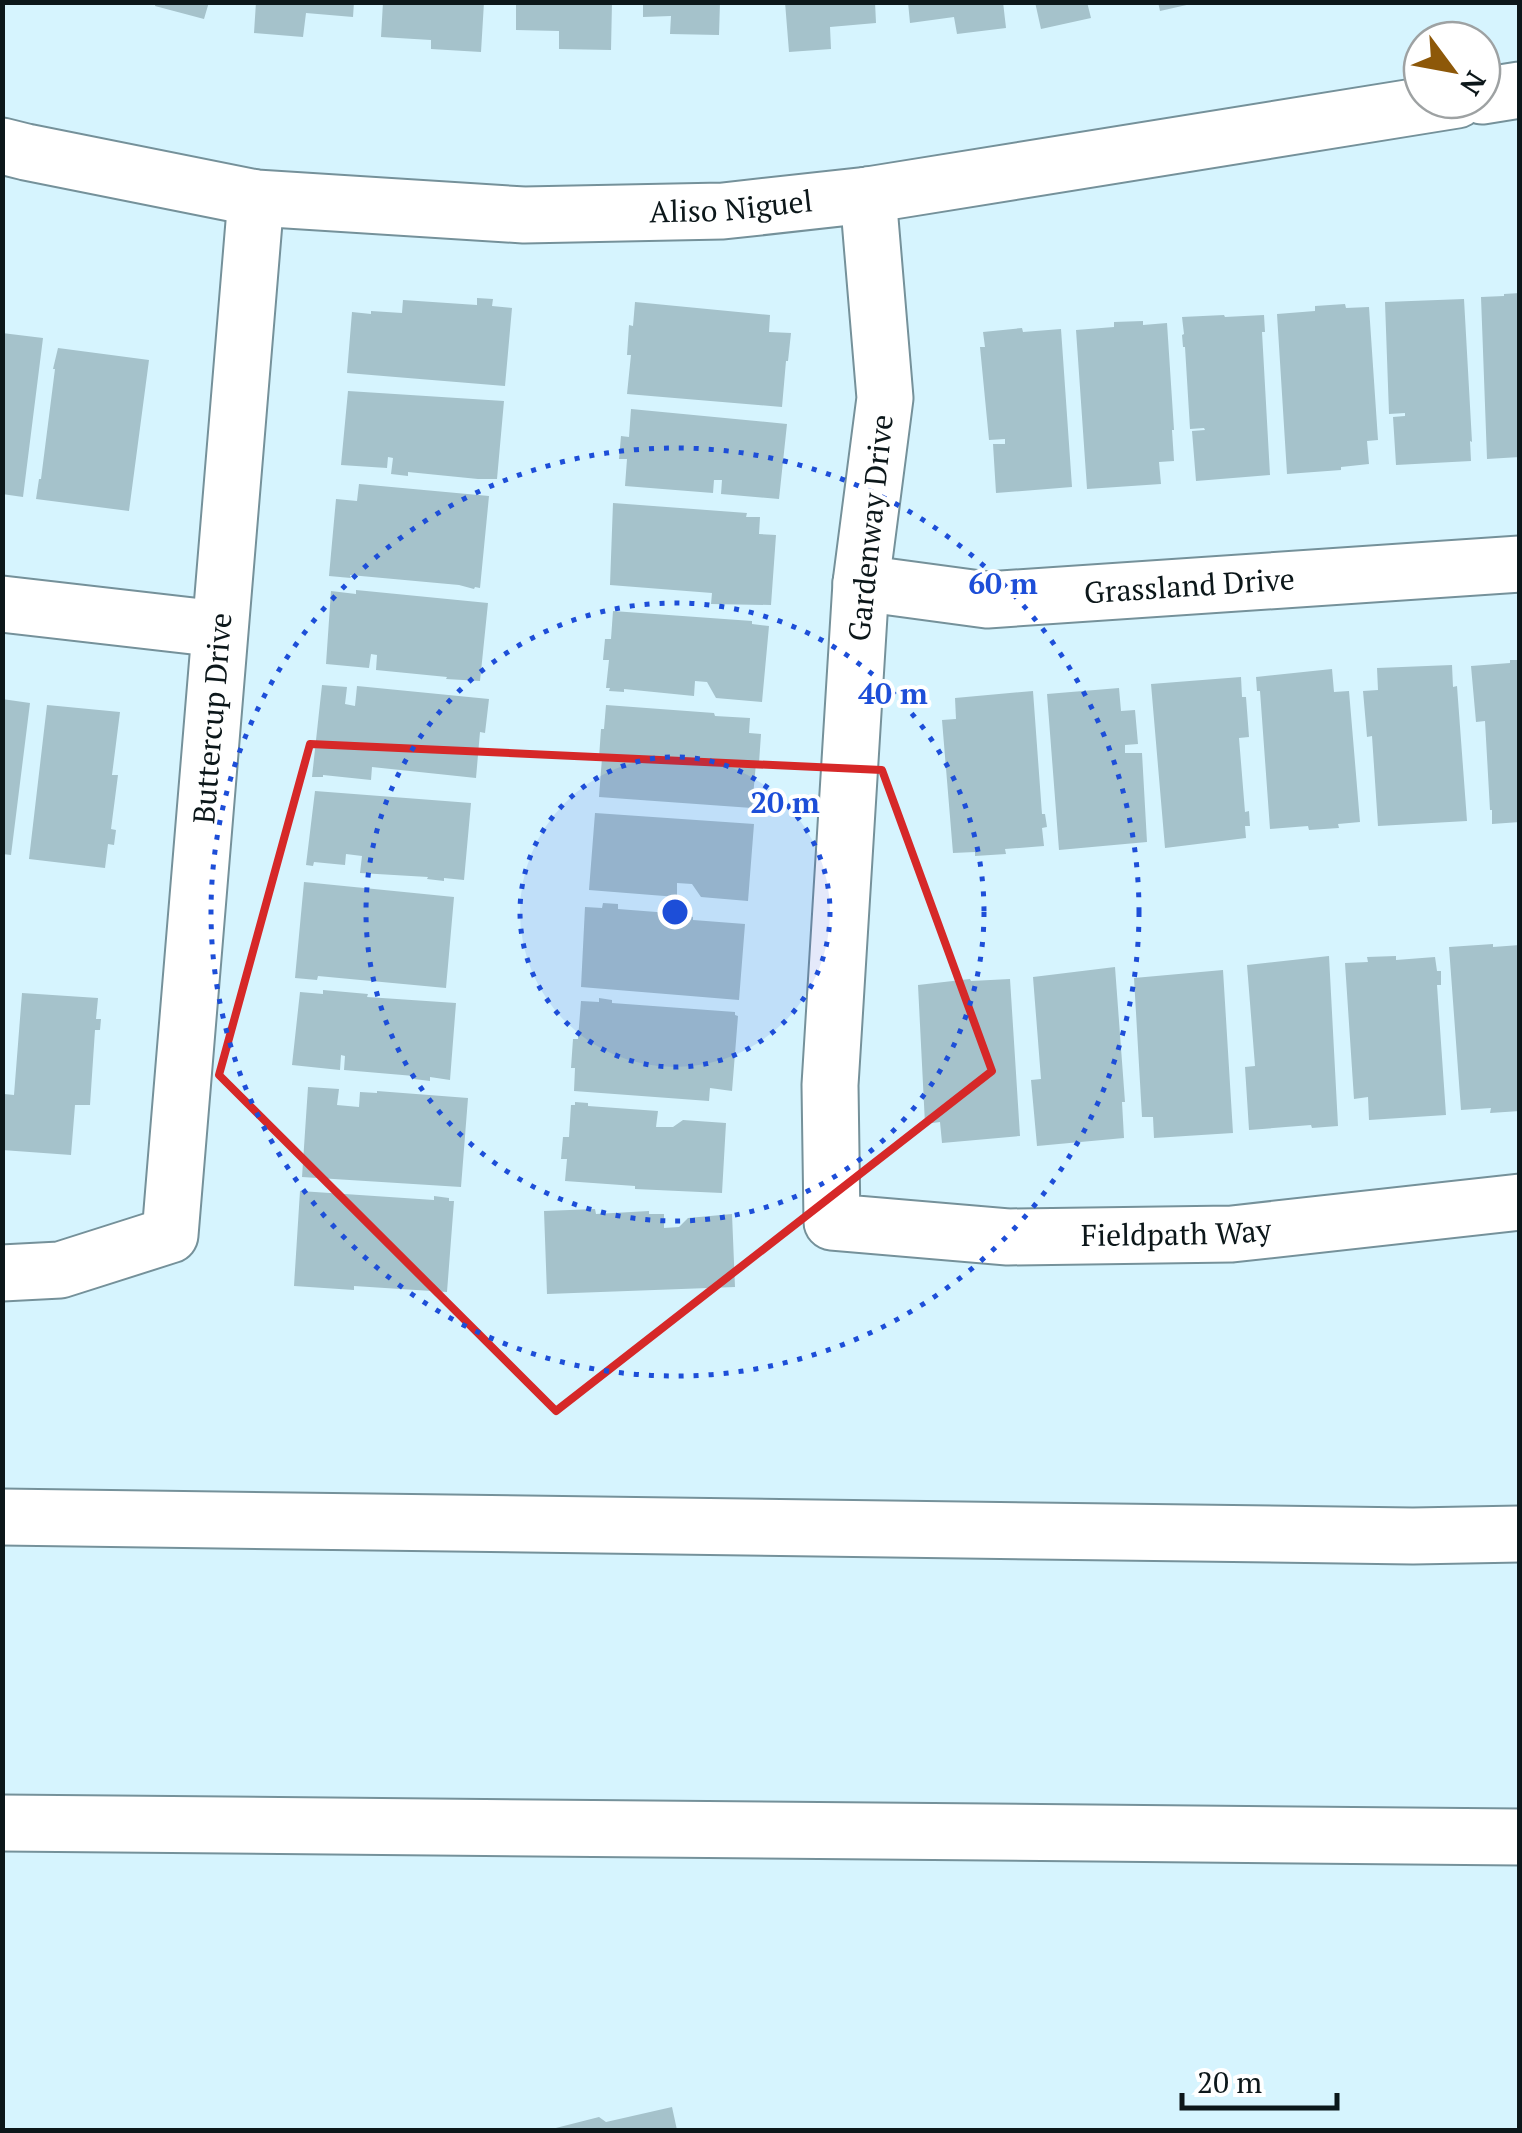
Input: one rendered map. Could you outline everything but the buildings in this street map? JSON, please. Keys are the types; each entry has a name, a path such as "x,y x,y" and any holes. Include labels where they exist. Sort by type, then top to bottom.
{"main road":[{"name":"Aliso Niguel","path":"2,146 256,198 524,216 724,211 868,195 1402,109"},
{"name":"Gardenway Drive","path":"832,1222 830,1085 861,584 885,398 868,195"},
{"name":"Buttercup Drive","path":"2,1273 60,1270 170,1235 256,198"},
{"name":"Grassland Drive","path":"861,584 987,600 1520,564"},
{"path":"2,604 220,629"},
{"name":"Fieldpath Way","path":"832,1222 1008,1236 1232,1234 1520,1202"},
{"path":"2,1517 1414,1536 1520,1534"},
{"path":"2,1823 1520,1837"}],"highlighted area":[{"path":"310,744 882,770 992,1071 556,1411 219,1075"}]}
